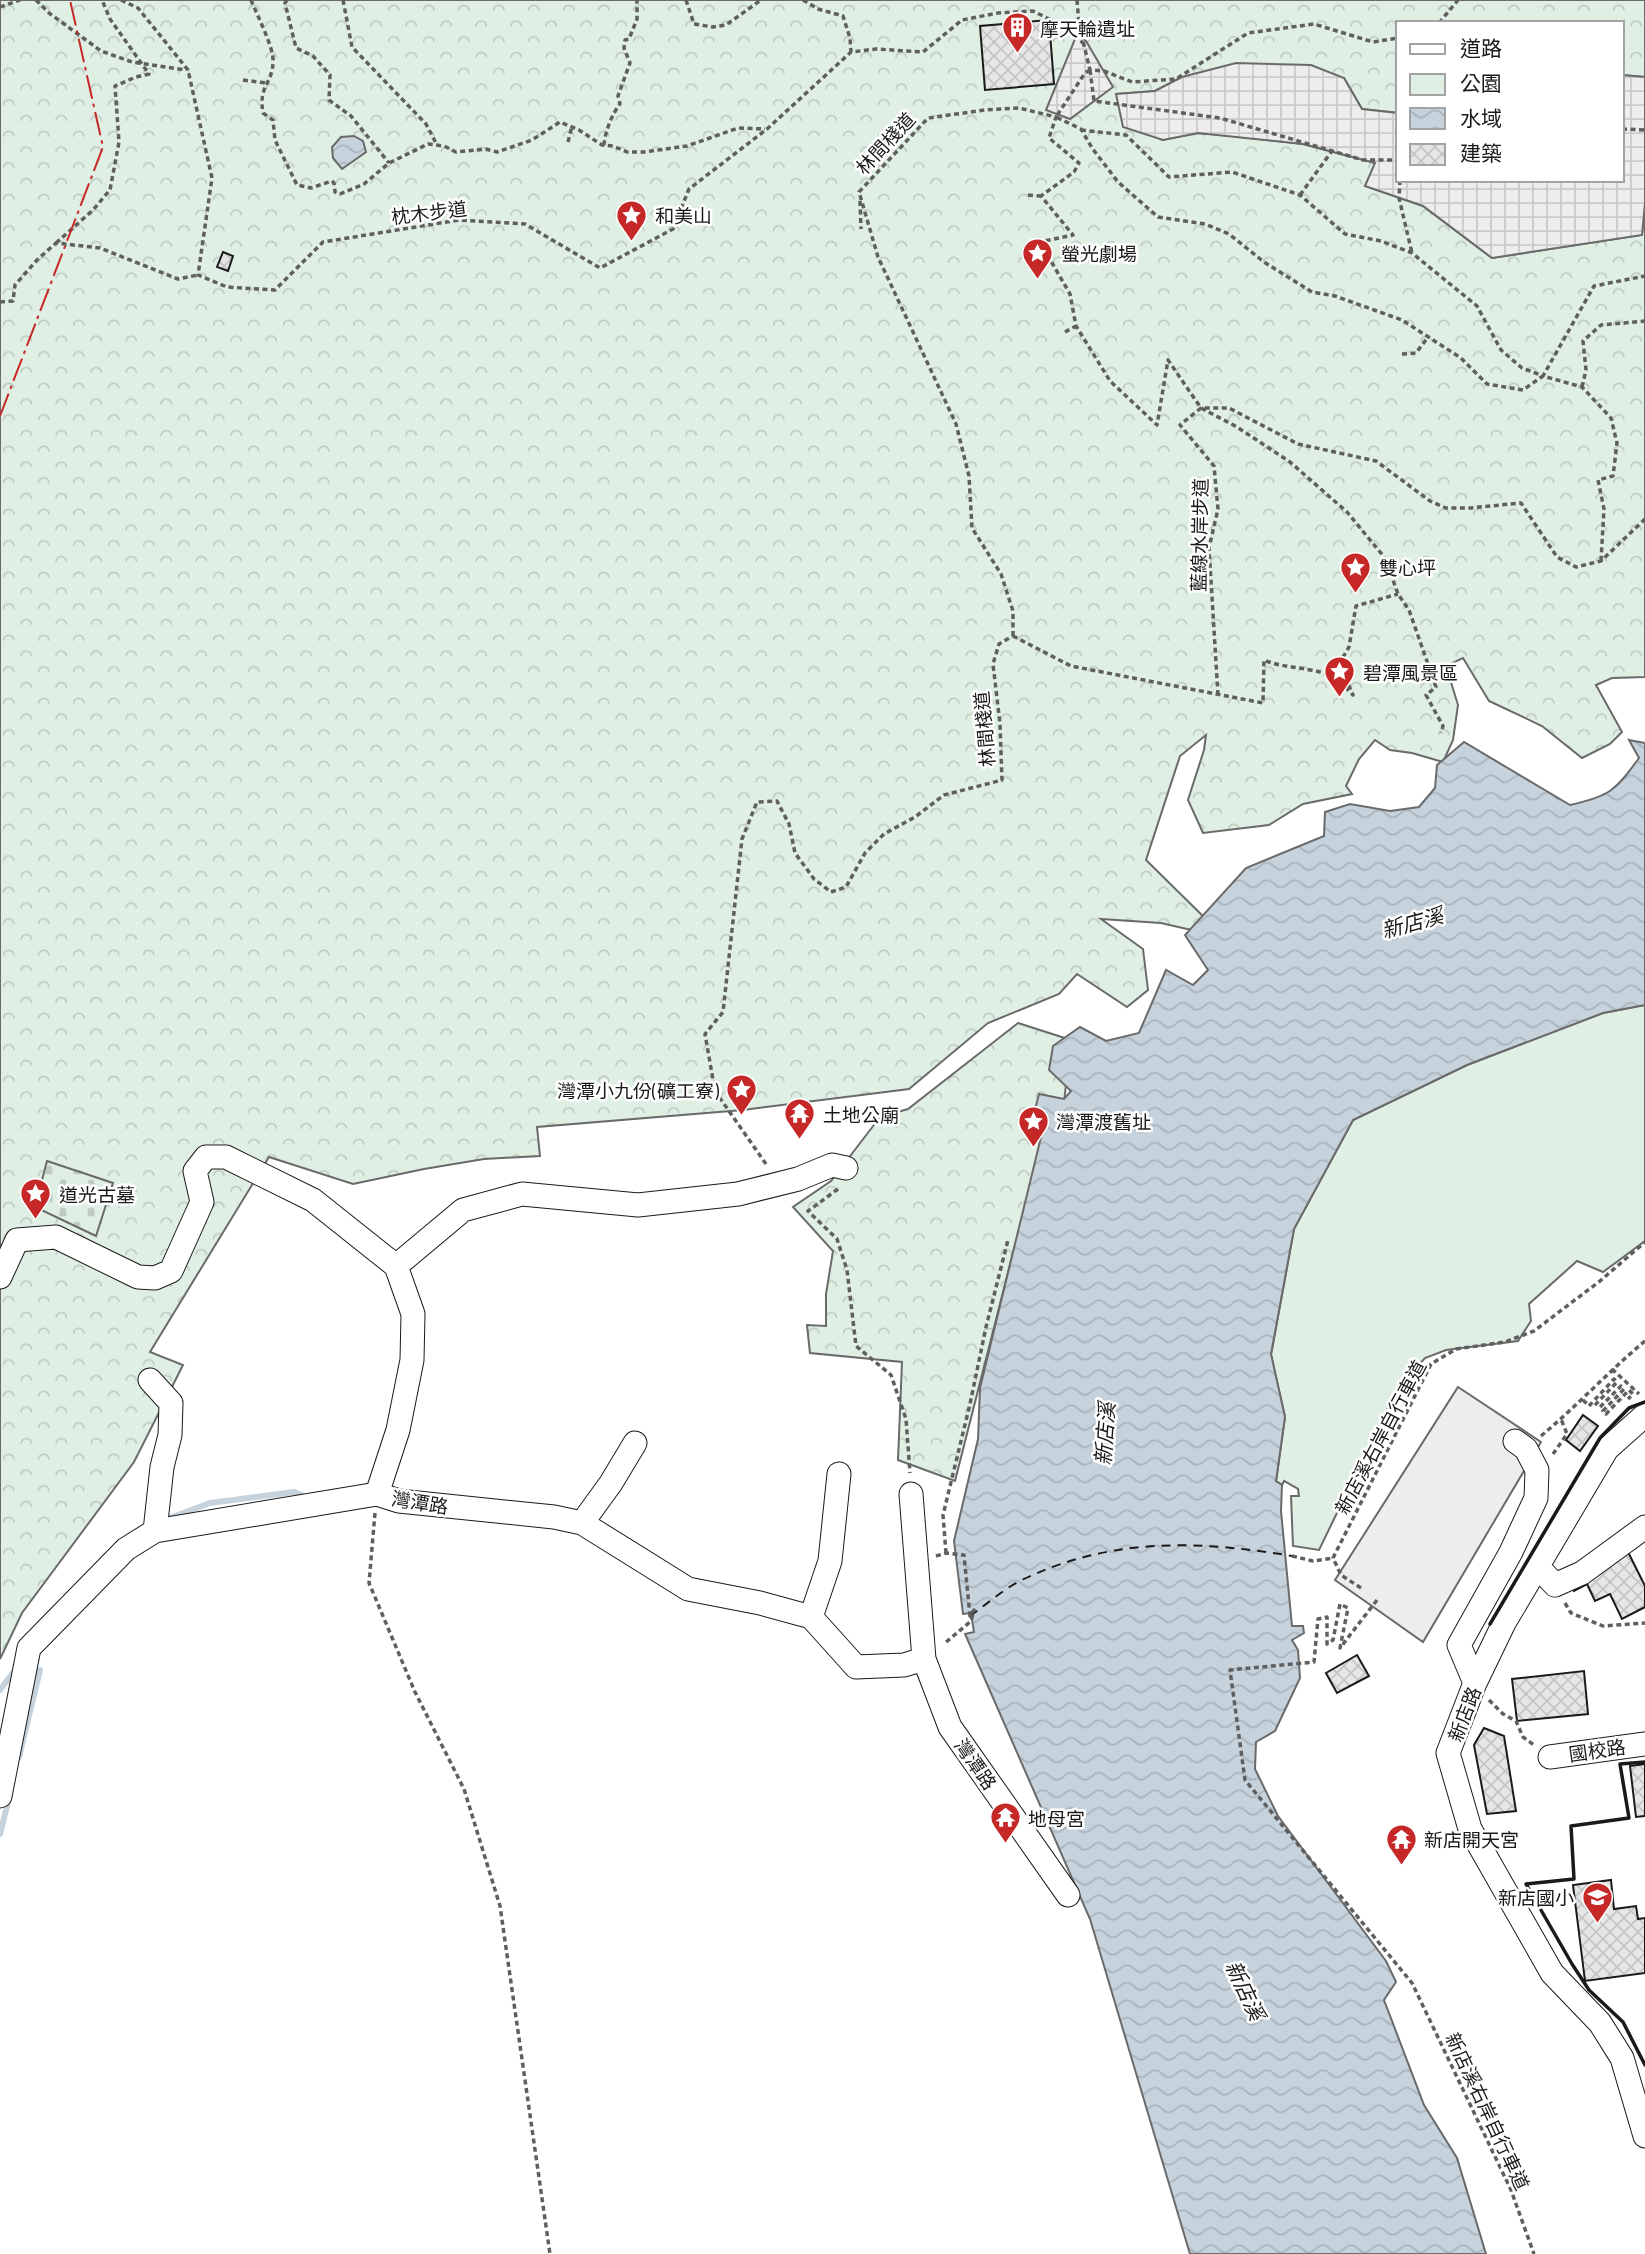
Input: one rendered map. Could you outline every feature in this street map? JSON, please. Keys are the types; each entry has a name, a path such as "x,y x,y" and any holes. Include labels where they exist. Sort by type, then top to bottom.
{"street":[{"path":"0,1277 17,1240 56,1237 138,1276 155,1278 171,1271 202,1202 195,1171 206,1157 226,1157 313,1200 396,1266 413,1314 412,1360 398,1430 377,1494"},
{"path":"396,1266 463,1210 522,1194 638,1205 738,1194 776,1185 832,1165 846,1168"},
{"path":"150,1380 171,1403 170,1435 162,1467 155,1531"},
{"name":"新店路","path":"1637,1405 1606,1450 1504,1623 1475,1683 1448,1754 1470,1829 1552,1973 1600,2023 1622,2058 1645,2136"},
{"path":"582,1523 635,1443"},
{"path":"1475,1683 1459,1645 1511,1552 1536,1498 1537,1470 1520,1445"},
{"path":"839,1474 830,1561 811,1617 856,1667 904,1665 924,1660"},
{"name":"灣潭路","path":"0,1796 29,1648 126,1549 155,1531 377,1494 399,1501 554,1517 582,1523 688,1589 760,1603 811,1617"},
{"name":"灣潭路","path":"911,1494 924,1660 950,1727 1068,1895"},
{"path":"1538,1567 1555,1585 1582,1573 1645,1527"},
{"name":"國校路","path":"1550,1757 1645,1744"}],"path":[{"path":"0,7 20,0"},
{"path":"36,0 48,13 101,51 132,62 188,70"},
{"path":"0,302 13,301 15,285 37,260 93,211 110,190 119,142 115,86 149,74 110,19 102,0"},
{"path":"56,243 100,248 178,279 198,275 212,178 188,70 138,8 121,0"},
{"path":"251,0 272,49 272,71 261,102 263,113 273,120 275,140 297,185 311,188 331,181 334,183 335,192 340,194 364,184 389,163 428,144 444,146 456,152 486,149 497,152 532,141 560,122 579,127 604,145 627,152 687,146 738,128 767,129"},
{"path":"287,0 285,3 296,48 311,55 330,75 329,100 351,116 389,163"},
{"path":"343,0 352,47 426,124 437,145"},
{"path":"604,145 605,133 611,124 613,112 620,104 618,96 630,63 624,48 625,40 629,39 635,27 637,0"},
{"path":"686,0 694,24 713,26 726,25 761,0"},
{"path":"803,0 818,9 843,16 851,52 923,52 962,20 998,13 1033,11 1063,26 1083,43"},
{"path":"1077,0 1094,101 1220,118 1363,160 1396,160"},
{"path":"1441,21 1458,0"},
{"path":"1028,195 1041,196 1074,172 1079,163 1049,138 1056,117 1085,73 1090,70 1104,71 1132,82 1176,79 1248,33 1314,24 1373,42 1396,38"},
{"name":"枕木步道","path":"198,275 227,287 275,290 323,242 459,220 525,224 600,268 673,229 689,189 767,129 851,52"},
{"path":"243,80 266,83"},
{"name":"林間棧道","path":"776,1185 766,1165 715,1091 705,1034 723,1012 742,839 757,802 777,800 789,824 795,853 814,880 831,892 846,887 865,853 884,834 915,817 944,795 1002,780 1000,724 993,664 999,644 1013,636 1013,611 1001,574 972,528 968,476 956,424 878,257 859,192 929,118 1019,108 1056,117 1081,130"},
{"path":"568,142 572,126"},
{"path":"1624,129 1645,130"},
{"path":"1081,130 1126,135 1169,177 1232,172 1300,195 1345,233 1381,241 1412,253 1477,306 1502,350 1522,368 1582,387 1611,418 1617,443 1613,476 1598,480 1604,509 1601,561"},
{"path":"1081,130 1118,183 1158,217 1205,224 1229,234 1264,262 1312,292 1335,296 1402,320 1461,358 1487,384 1523,390 1542,376 1594,286 1645,276"},
{"path":"1300,195 1332,151"},
{"path":"1400,182 1399,198 1412,253"},
{"path":"859,192 861,229"},
{"path":"1041,196 1073,235 1040,242 1070,294 1076,326 1110,381 1157,425 1168,360 1201,408 1237,427 1290,462 1348,512 1385,558 1398,594 1409,610 1436,687 1426,695 1443,726 1441,733"},
{"path":"1582,387 1586,370 1583,341 1601,325 1645,321"},
{"path":"1065,332 1076,326"},
{"path":"1402,354 1416,352 1429,337"},
{"path":"1201,408 1229,408 1298,444 1376,461 1430,501 1446,508 1521,503 1556,557 1576,567 1601,561 1645,519"},
{"name":"藍線水岸步道","path":"1201,408 1180,425 1214,466 1217,509 1209,548 1218,695"},
{"path":"1013,636 1070,666 1264,703 1264,660 1279,666 1307,669 1335,678 1353,695 1343,672 1342,659 1349,647 1356,606 1398,594"},
{"path":"846,1168 851,1182 828,1194 808,1211 837,1239 847,1270 856,1346 891,1375 906,1419 911,1494"},
{"path":"946,1553 943,1515 1009,1240"},
{"name":"新店溪右岸自行車道","path":"1333,1558 1431,1364 1456,1349 1505,1342 1534,1331 1600,1281 1645,1242"},
{"path":"1520,1445 1561,1419 1645,1340"},
{"path":"1612,1369 1637,1405"},
{"path":"1583,1400 1589,1406 1614,1379 1617,1382 1596,1404 1600,1408 1620,1386 1624,1389 1603,1410 1606,1414 1629,1390 1633,1394 1624,1403 1637,1405"},
{"path":"1537,1470 1547,1464 1567,1434 1561,1419"},
{"path":"377,1494 369,1583 415,1692 464,1789 500,1906 550,2254"},
{"path":"918,1562 946,1553 964,1555 970,1616 974,1610 971,1621 924,1660"},
{"path":"1292,1556 1313,1561 1333,1558 1341,1576 1361,1588"},
{"path":"1555,1585 1571,1614 1603,1626 1645,1623"},
{"name":"新店溪右岸自行車道","path":"1377,1600 1340,1648 1348,1608 1340,1604 1333,1640 1327,1644 1327,1617 1318,1619 1314,1662 1230,1670 1245,1780 1412,1983 1511,2190 1534,2254"},
{"path":"1475,1683 1486,1699 1516,1721 1523,1737 1550,1757"}],"green space":[{"path":"0,0 1645,0 1645,77 1624,75 1624,21 1396,21 1396,113 1362,109 1344,78 1182,77 1155,91 1117,94 1162,140 1198,133 1232,136 1303,144 1376,163 1365,186 1423,206 1492,258 1642,235 1645,203 1645,677 1612,678 1596,685 1622,732 1610,744 1582,758 1542,726 1489,701 1463,658 1446,666 1458,705 1453,740 1443,762 1390,750 1375,740 1359,759 1346,786 1352,794 1303,804 1269,825 1203,833 1188,800 1206,735 1180,756 1146,860 1217,930 1101,919 1143,949 1148,990 1127,1007 1077,974 1059,994 988,1023 909,1089 743,1110 537,1127 540,1156 484,1159 353,1184 269,1157 150,1352 183,1365 134,1462 22,1613 0,1659"},
{"path":"1645,1005 1645,1241 1603,1272 1577,1261 1529,1304 1531,1321 1518,1341 1446,1350 1425,1358 1398,1387 1319,1550 1293,1546 1291,1496 1299,1496 1298,1489 1284,1481 1282,1485 1276,1481 1285,1417 1271,1355 1294,1229 1353,1120 1467,1065 1603,1013"},
{"path":"1018,1023 1071,1040 1060,1138 1034,1170 955,1481 898,1460 902,1362 810,1353 807,1325 826,1326 826,1294 833,1251 793,1207 831,1181 880,1117 908,1109"},
{"path":"47,1161 113,1183 96,1236 35,1207"}],"shaded area":[{"path":"1077,34 1086,41 1113,87 1070,119 1046,110"},
{"path":"1236,63 1311,65 1344,78 1362,109 1396,113 1396,182 1624,182 1624,75 1645,77 1645,203 1642,235 1492,258 1423,206 1365,186 1375,163 1303,144 1198,133 1163,140 1123,127 1116,94 1155,91 1182,77"},
{"path":"1458,1387 1541,1442 1423,1642 1335,1580"}],"water":[{"path":"354,136 363,141 366,152 342,169 333,158 332,147 341,137"},
{"name":"新店溪","path":"1629,740 1645,743 1645,1005 1603,1013 1467,1065 1353,1120 1294,1229 1271,1354 1285,1417 1276,1481 1282,1485 1281,1511 1292,1626 1303,1626 1304,1633 1292,1640 1298,1650 1300,1678 1275,1731 1256,1742 1255,1769 1278,1816 1386,1961 1396,1982 1384,2000 1424,2105 1457,2158 1486,2254 1190,2254 1090,1919 965,1634 974,1632 971,1613 963,1614 954,1541 978,1439 980,1388 1041,1137 1029,1133 1039,1094 1064,1099 1071,1091 1049,1070 1053,1046 1080,1027 1106,1041 1139,1033 1166,970 1193,985 1208,970 1185,935 1246,868 1324,836 1325,812 1350,804 1390,811 1419,807 1435,788 1437,765 1464,742 1570,805 1603,795 1624,778 1639,758"}],"building":[{"name":"摩天輪遺址","path":"1049,20 1054,84 985,90 980,26"},
{"path":"223,252 233,256 228,271 217,267"},
{"path":"1583,1415 1598,1426 1580,1451 1566,1440"},
{"path":"1628,1552 1645,1586 1645,1607 1622,1619 1610,1594 1595,1601 1587,1584 1574,1591 1568,1580"},
{"path":"1357,1655 1369,1676 1337,1693 1326,1673"},
{"path":"1584,1671 1588,1714 1517,1721 1512,1679"},
{"path":"1484,1728 1504,1736 1516,1811 1487,1814 1474,1745"},
{"path":"1645,1764 1645,1816 1636,1817 1630,1766"},
{"path":"1611,1880 1614,1909 1636,1906 1638,1919 1645,1918 1645,1973 1585,1981 1573,1885"}],"waterway":[{"path":"167,1519 210,1503 294,1492 301,1495 304,1503"},
{"path":"0,1690 18,1666"},
{"path":"19,1757 40,1670"},
{"path":"0,1834 9,1798"}],"ferry route":[{"path":"970,1616 1018,1582 1052,1567 1119,1550 1187,1545 1292,1556"}],"wall":[{"path":"1490,1624 1600,1438 1629,1408 1645,1402"},
{"path":"1645,1762 1620,1764 1629,1818 1571,1826 1574,1879 1526,1884 1589,1990 1623,2022 1645,2065"}],"power":[{"path":"0,416 103,147 70,0"}],"place":[{"name":"摩天輪遺址","path":"1017,55"},
{"name":"和美山","path":"632,242"},
{"name":"螢光劇場","path":"1038,280"},
{"name":"雙心坪","path":"1356,594"},
{"name":"碧潭風景區","path":"1340,699"},
{"name":"灣潭小九份(礦工寮)","path":"742,1117"},
{"name":"土地公廟","path":"800,1141"},
{"name":"灣潭渡舊址","path":"1033,1148"},
{"name":"道光古墓","path":"36,1221"},
{"name":"地母宮","path":"1005,1845"},
{"name":"新店開天宮","path":"1401,1866"},
{"name":"新店國小","path":"1597,1924"}]}
